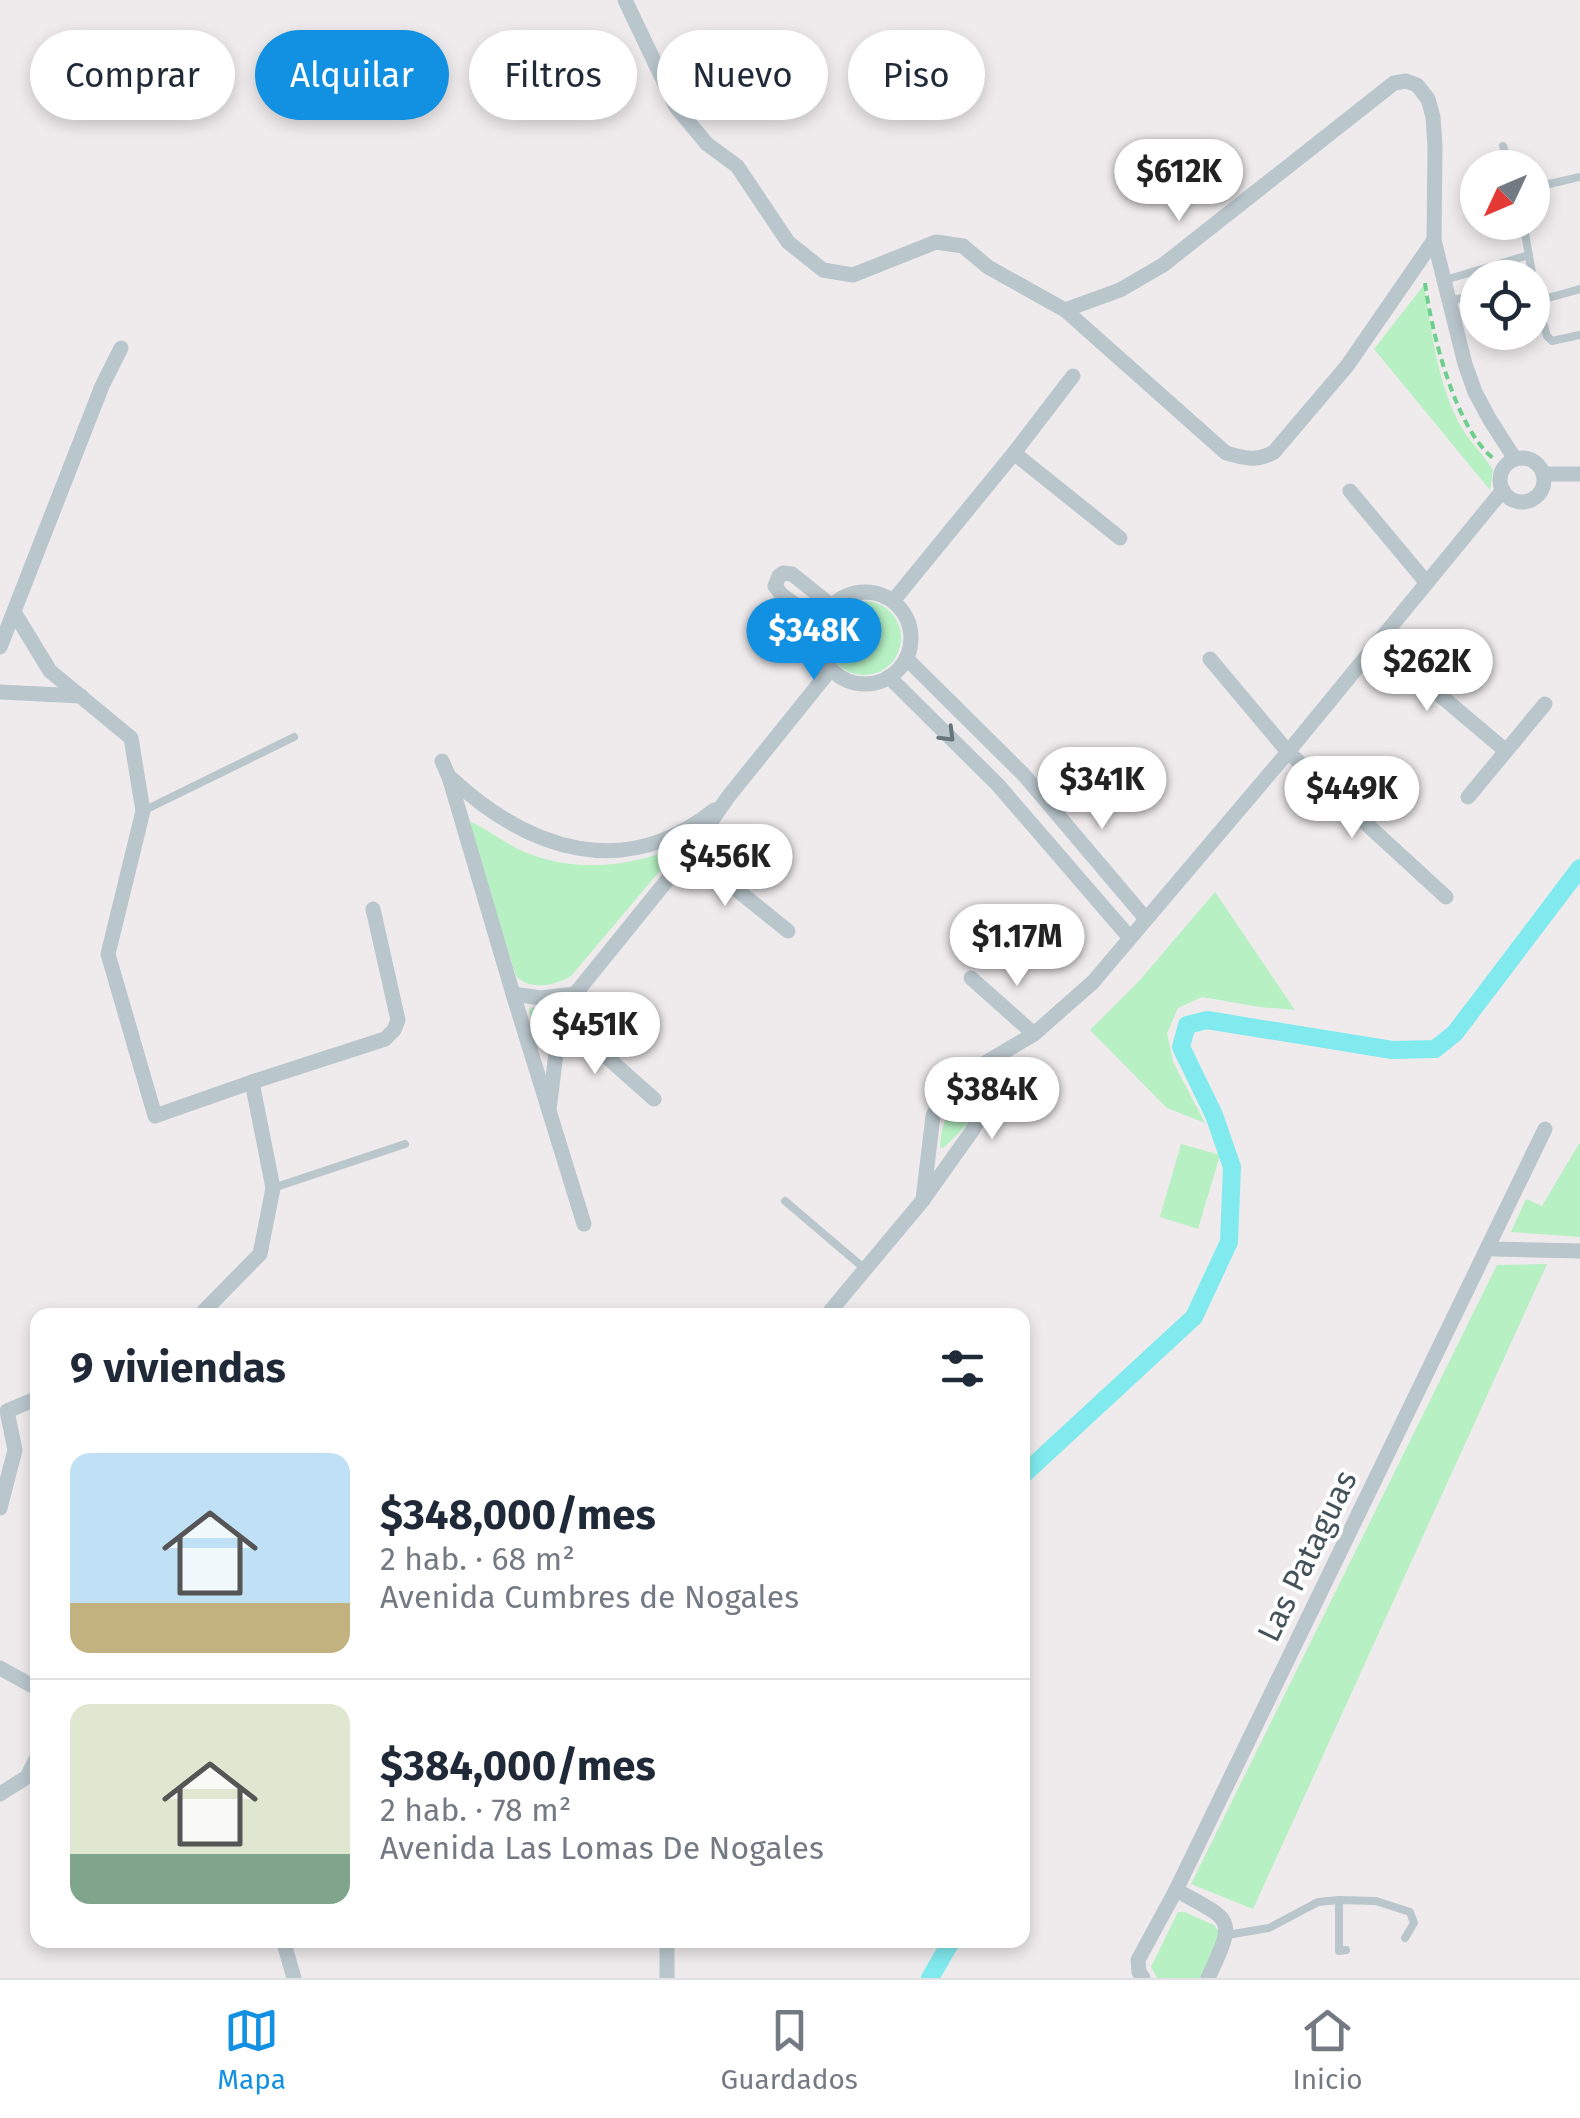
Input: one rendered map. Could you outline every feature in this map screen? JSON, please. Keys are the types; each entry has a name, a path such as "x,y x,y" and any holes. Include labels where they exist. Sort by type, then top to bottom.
{"street":[{"path":"625,0 676,107 707,144 736,166 788,242 824,270 853,275 936,242 963,246 988,267 1065,310 1226,453 1247,459 1263,458 1274,452 1347,366 1434,240"},
{"path":"1065,310 1120,290 1163,265 1394,83 1406,81 1417,85 1428,99 1433,117 1434,240 1465,364 1490,420 1516,459"},
{"path":"0,647 102,386 121,348"},
{"path":"892,601 1073,376"},
{"path":"1014,453 1120,538"},
{"path":"1516,459 1536,462 1544,474 1542,489 1531,500 1515,501 1503,490 1501,474 1516,459"},
{"path":"1544,474 1580,474"},
{"path":"922,1200 934,1116 946,1091 1034,1034 1082,993 1288,752 1503,490"},
{"path":"1350,491 1426,582"},
{"path":"821,623 782,595 776,586 779,576 792,574 832,606"},
{"path":"861,592 892,601 904,615 911,640 899,668 889,677 872,683 854,682 832,669 820,647 821,623 832,606 845,596 861,592"},
{"path":"14,612 50,671 131,738 143,811 108,954 155,1116 385,1040 398,1020 373,909"},
{"path":"1377,642 1506,751"},
{"path":"906,658 993,742 1146,919"},
{"path":"1210,660 1288,752 1446,898"},
{"path":"549,1110 557,1044 575,994 832,669"},
{"path":"889,677 974,761 1130,938"},
{"path":"0,692 81,696"},
{"path":"1468,796 1545,704"},
{"path":"974,761 993,742"},
{"path":"442,761 584,1224"},
{"path":"450,777 490,811 525,832 558,845 591,850 621,849 664,838 700,820 728,797"},
{"path":"1047,842 1066,825"},
{"path":"690,852 788,931"},
{"path":"971,978 1034,1034"},
{"path":"513,994 541,998 575,994"},
{"path":"565,1020 654,1100"},
{"path":"833,1308 972,1132 988,1102 996,1058"},
{"path":"207,1308 260,1254 273,1188 252,1082"},
{"name":"Las Pataguas","path":"1143,1978 1138,1960 1176,1890 1545,1129"},
{"path":"1488,1246 1580,1252"},
{"path":"0,1508 15,1450 4,1409 30,1401"},
{"path":"0,1668 30,1684"},
{"path":"0,1794 30,1781"},
{"path":"1176,1890 1217,1913 1225,1924 1227,1935 1208,1978"},
{"path":"285,1948 294,1978"},
{"path":"666,1948 667,1978"}],"lane":[{"path":"1503,146 1504,150"},
{"path":"1550,184 1580,177"},
{"path":"1526,240 1530,260"},
{"path":"1445,280 1529,255"},
{"path":"1550,297 1580,289"},
{"path":"1450,301 1460,298"},
{"path":"1550,339 1580,335"},
{"path":"143,811 294,737"},
{"path":"273,1188 406,1144"},
{"path":"785,1201 865,1269"},
{"path":"1227,1935 1260,1931 1318,1902 1339,1900 1376,1901 1410,1912 1414,1923 1405,1938"},
{"path":"1339,1900 1339,1951 1346,1950"}],"green space":[{"path":"1424,285 1446,392 1460,425 1493,470 1490,490 1374,349"},
{"path":"864,601 890,612 901,638 890,664 864,675 838,664 827,638 838,612"},
{"path":"471,822 518,849 556,862 613,864 670,850 674,854 572,975 551,984 529,984 516,976"},
{"path":"1215,892 1295,1010 1202,997 1178,1008 1167,1033 1173,1062 1205,1123 1167,1108 1090,1030 1140,980"},
{"path":"529,1011 556,1011 543,1051"},
{"path":"975,1077 983,1081 970,1118 959,1133 940,1147 950,1108"},
{"path":"1580,1142 1580,1237 1511,1232 1526,1199 1542,1206"},
{"path":"1181,1144 1220,1155 1198,1229 1160,1217"},
{"path":"1547,1264 1253,1909 1191,1884 1497,1265"},
{"path":"1178,1912 1214,1925 1220,1933 1203,1978 1157,1978 1151,1967"}],"waterway":[{"path":"1030,1469 1194,1317 1229,1242 1232,1167 1214,1115 1181,1047 1187,1025 1207,1020 1392,1050 1435,1049 1455,1033 1580,868"},
{"path":"930,1978 947,1948"}]}
